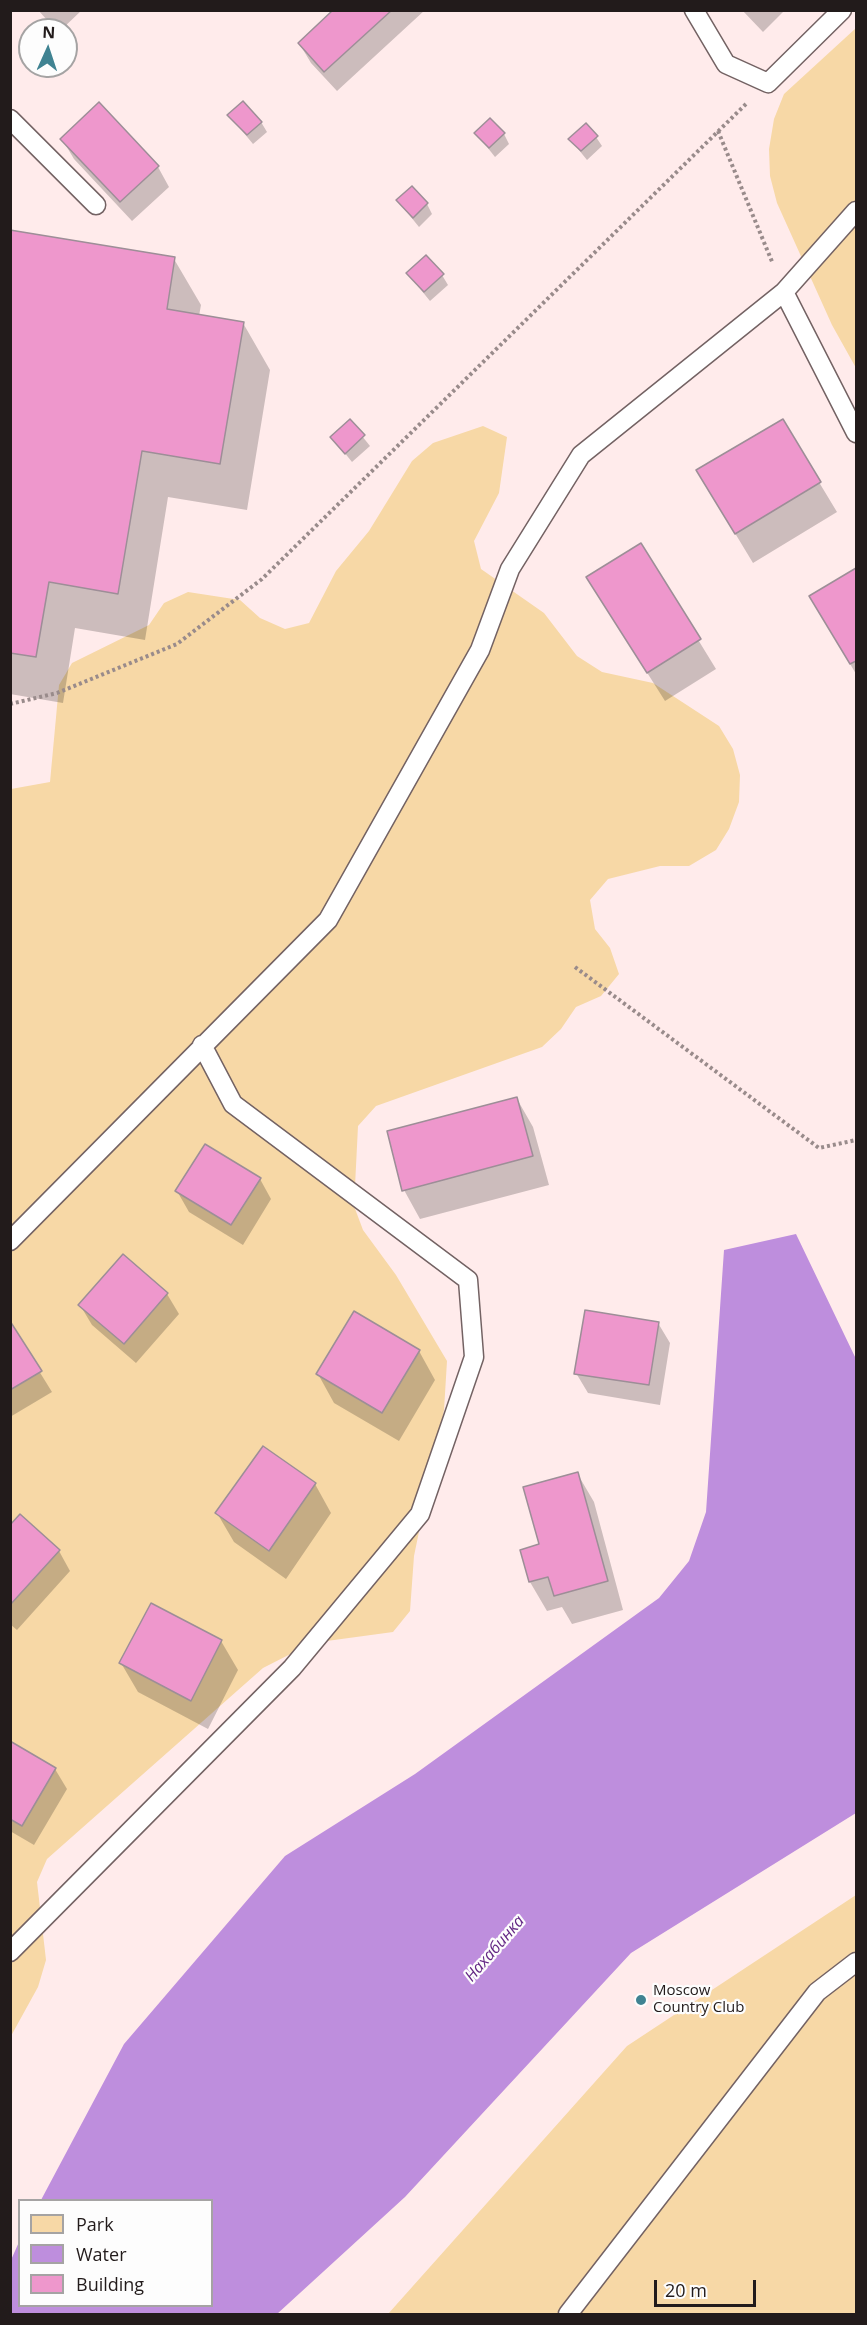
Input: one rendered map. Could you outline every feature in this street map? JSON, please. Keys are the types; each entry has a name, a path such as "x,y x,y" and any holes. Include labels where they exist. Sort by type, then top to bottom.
{"lane":[{"path":"694,10 726,64 768,83 842,10"},
{"path":"10,118 96,204"},
{"path":"10,1241 328,920 480,650 510,568 581,454 784,292 856,211"},
{"path":"784,292 856,433"},
{"path":"10,1952 292,1668 420,1514 474,1357 468,1280 233,1104 202,1045"},
{"path":"568,2314 817,1992 856,1962"}],"path":[{"path":"10,704 57,693 177,644 262,579 768,83"},
{"path":"718,131 784,292"},
{"path":"575,967 819,1148 856,1140"}],"green space":[{"path":"856,28 856,368 832,325 777,203 770,176 769,149 774,119 784,94"},
{"path":"483,426 507,437 499,493 474,541 481,569 544,613 577,656 602,672 653,683 719,726 733,749 740,775 739,802 729,829 716,850 689,866 660,866 608,879 590,900 595,929 610,948 619,974 601,996 576,1007 561,1029 542,1047 376,1106 358,1126 354,1206 363,1230 396,1275 447,1361 444,1410 414,1556 410,1611 393,1632 312,1643 263,1668 47,1859 37,1882 46,1960 38,1987 11,2036 11,789 50,782 59,685 72,663 149,625 164,603 188,592 240,600 260,618 285,629 309,623 336,571 369,531 412,461 433,443"},
{"path":"856,1895 856,2314 388,2314 627,2046"}],"water":[{"name":"Нахабинка","path":"796,1234 856,1359 856,1813 631,1953 405,2197 277,2314 11,2314 11,2260 18,2244 18,2307 213,2307 213,2199 42,2199 124,2044 285,1856 415,1774 659,1598 689,1561 706,1512 724,1250"}],"building":[{"path":"333,10 392,10 324,72 298,43"},
{"path":"243,101 262,122 247,135 227,115"},
{"path":"99,102 159,166 120,202 60,139"},
{"path":"490,118 505,133 489,148 474,133"},
{"path":"586,123 598,136 581,151 568,139"},
{"path":"412,186 428,203 413,218 396,200"},
{"path":"10,230 175,257 167,309 244,322 220,464 142,451 118,594 49,582 36,657 10,653"},
{"path":"426,255 444,274 424,292 406,273"},
{"path":"350,419 365,435 345,454 330,437"},
{"path":"783,419 821,482 735,534 696,470"},
{"path":"641,543 701,639 647,673 586,577"},
{"path":"856,568 856,661 850,664 809,596"},
{"path":"517,1097 533,1156 402,1191 387,1131"},
{"path":"205,1144 261,1178 231,1225 175,1191"},
{"path":"123,1254 168,1293 124,1344 78,1305"},
{"path":"585,1310 659,1322 649,1385 574,1374"},
{"path":"354,1311 420,1350 382,1413 316,1374"},
{"path":"10,1321 42,1371 10,1390"},
{"path":"263,1446 316,1483 269,1551 215,1513"},
{"path":"578,1472 608,1581 554,1596 548,1577 529,1582 520,1550 539,1544 523,1487"},
{"path":"20,1514 60,1550 10,1605 10,1525"},
{"path":"151,1603 222,1640 191,1701 119,1663"},
{"path":"10,1741 56,1768 22,1826 10,1819"}],"place":[{"name":"Moscow Country Club","path":"641,2000"}]}
